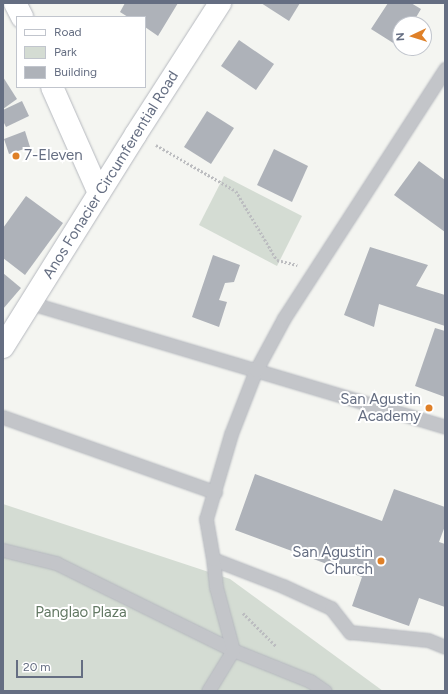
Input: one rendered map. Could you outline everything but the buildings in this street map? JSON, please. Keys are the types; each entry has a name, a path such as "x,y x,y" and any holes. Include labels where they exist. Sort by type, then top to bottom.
{"main road":[{"path":"15,3 22,16"},
{"name":"Anos Fonacier Circumferential Road","path":"3,347 220,3"},
{"path":"52,88 99,193"}],"lane":[{"path":"208,691 233,650 216,587 206,519 231,434 256,370 284,318 445,69"},
{"path":"30,303 445,427"},
{"path":"3,417 215,492"},
{"path":"3,550 56,563 233,650 310,681 325,691"},
{"path":"213,559 283,586 331,608 350,632 428,640 445,646"}],"path":[{"path":"136,134 236,191 277,260 315,270"},
{"path":"216,587 277,647"}],"green space":[{"path":"224,176 302,216 277,266 199,225"},
{"name":"Panglao Plaza","path":"3,504 230,579 383,691 3,691"}],"place":[{"name":"7-Eleven","path":"16,156"},
{"name":"San Agustin Academy","path":"429,408"},
{"name":"San Agustin Church","path":"381,561"}]}
